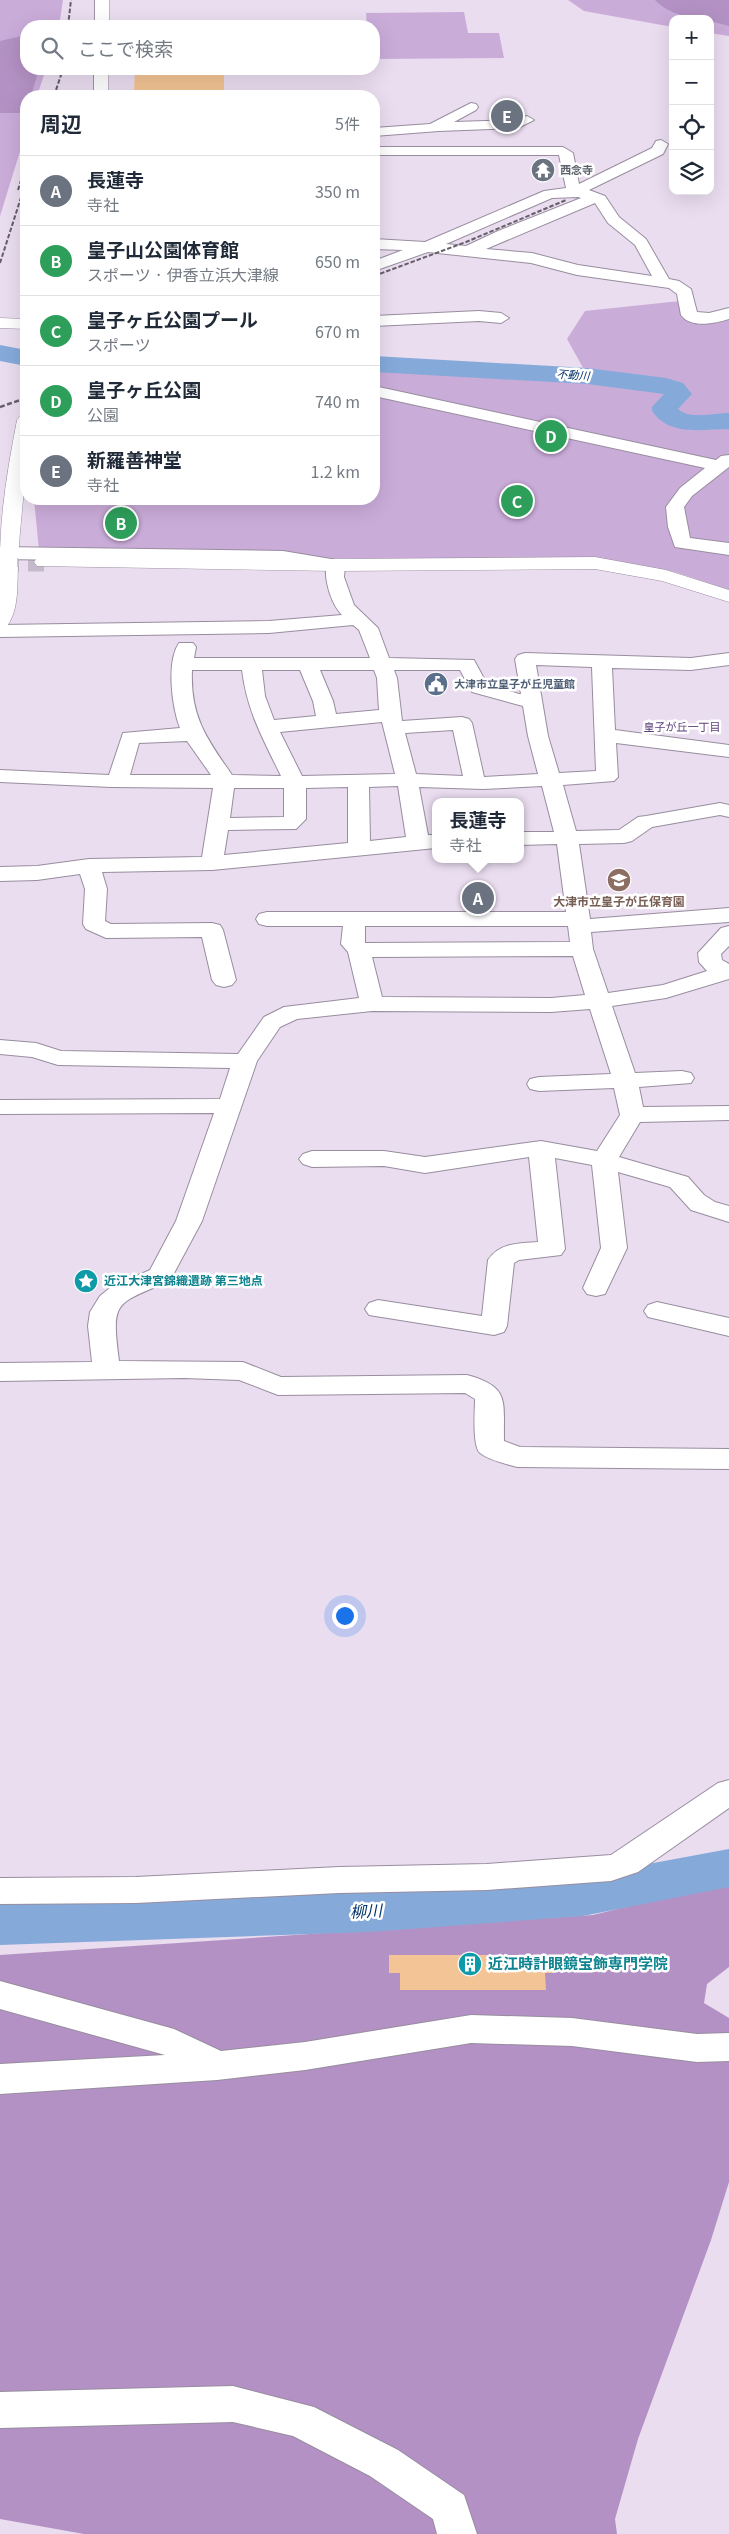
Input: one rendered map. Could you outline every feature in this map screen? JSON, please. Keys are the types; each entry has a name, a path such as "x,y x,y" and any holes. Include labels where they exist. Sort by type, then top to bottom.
{"street":[{"path":"102,0 102,20"},
{"path":"101,75 101,90"},
{"path":"433,128 471,108"},
{"path":"380,132 518,124 527,120"},
{"path":"380,264 427,247 549,194 580,192 584,187 658,151 662,144"},
{"path":"380,152 563,151 566,153 571,186 602,202 613,220 641,242 664,283"},
{"path":"467,252 503,234 595,197"},
{"path":"380,244 427,247 542,259 577,270 673,284 685,292 689,315 710,318 729,313"},
{"path":"380,321 470,317 502,318"},
{"path":"0,323 20,324"},
{"path":"380,392 724,462"},
{"path":"0,622 7,598 6,562 13,488 20,451"},
{"path":"724,462 686,492 675,507 677,528 682,543 729,549"},
{"path":"6,562 284,572 336,565"},
{"path":"44,562 336,565 595,563 666,576 729,596"},
{"path":"0,874 37,873 89,866 212,863 427,841 407,780 392,721 387,678 368,628 344,607 335,577 336,565"},
{"path":"0,631 269,627 357,619"},
{"path":"218,824 288,824 295,819 296,782 267,727 255,696 258,665 269,627"},
{"path":"190,628 181,664 187,719 194,734 225,781 212,863"},
{"path":"596,1288 614,1248 604,1160 632,1115 625,1080 582,949 567,838 538,736 526,660 691,664 729,659"},
{"path":"181,664 308,665 380,662 468,664 479,688 516,700 532,701"},
{"path":"0,776 118,781 296,782 407,780 482,789 551,779 607,777 602,662"},
{"path":"308,665 323,701 327,720"},
{"path":"267,727 327,720 462,723 482,789"},
{"path":"118,781 130,737 194,734"},
{"path":"604,735 729,751"},
{"path":"358,781 359,848"},
{"path":"524,839 624,836 646,822 720,809 729,811"},
{"path":"89,866 96,889 94,924 106,931 212,930 224,980"},
{"path":"266,919 580,923 729,915"},
{"path":"350,919 354,926 352,944 359,950 372,1004"},
{"path":"726,972 711,962 709,952 729,933"},
{"path":"359,950 582,949"},
{"path":"106,1369 101,1326 103,1312 109,1302 120,1293 160,1275 189,1221 245,1061 272,1022 292,1012 372,1004 552,1005 600,1000 666,991 726,972"},
{"path":"0,1047 36,1050 58,1058 245,1061"},
{"path":"539,1084 682,1078"},
{"path":"0,1107 228,1106"},
{"path":"632,1115 729,1113"},
{"path":"378,1309 494,1326 501,1260 513,1252 552,1250 541,1148"},
{"path":"312,1159 373,1159 415,1162 425,1165 541,1148 604,1160 679,1182 690,1199 722,1208"},
{"path":"658,1311 729,1327"},
{"path":"0,1372 106,1369 243,1371 278,1386 437,1386 467,1384 482,1389 489,1397 490,1446 517,1457 729,1459"},
{"path":"0,1891 136,1890 339,1880 487,1878 611,1868 626,1863 729,1792"},
{"path":"0,1995 174,2043 217,2066"},
{"path":"0,2079 217,2066 305,2056 471,2030 572,2032 697,2048 729,2047"},
{"path":"0,2410 233,2404 300,2420 384,2463 450,2508 457,2534"}],"shaded area":[{"path":"0,0 63,0 60,20 20,20 20,75 44,75 39,90 20,90 20,151 0,216"},
{"path":"568,0 729,0 729,36 714,34 714,15 669,15 669,26 584,11"},
{"path":"655,0 729,0 729,26 714,22 714,15 680,15 660,5"},
{"path":"464,12 468,33 499,33 504,58 380,59 380,20 367,20 366,13"},
{"path":"20,36 20,75 37,75 33,90 20,90 20,113 0,113 0,41"},
{"path":"680,301 684,319 720,321 729,318 729,590 675,572 615,561 369,559 39,550 35,505 380,505 380,362 586,373 567,339 585,311"},
{"path":"729,1882 729,1967 707,1984 704,2003 729,2018 729,2182 711,2240 638,2439 615,2519 617,2534 84,2534 0,2519 0,1955 593,1915"}],"building":[{"path":"135,75 224,75 224,90 134,90"},
{"name":"近江時計眼鏡宝飾専門学院","path":"389,1955 552,1955 553,1973 545,1973 546,1990 400,1990 400,1973 389,1973"}],"waterway":[{"name":"不動川","path":"0,353 20,357"},
{"name":"不動川","path":"380,364 587,376 666,386 674,388 679,394 665,407 665,411 670,417 686,422 729,421"},
{"name":"柳川","path":"0,1925 369,1912 583,1896 729,1868"}],"tunnel":[{"path":"0,562 44,562"}],"railway":[{"path":"69,20 71,0"},
{"path":"56,90 61,75"},
{"path":"18,190 20,184"},
{"path":"380,274 466,242 566,200"},
{"path":"0,263 20,201"},
{"path":"0,407 20,400"}],"place":[{"name":"新羅善神堂","path":"507,116"},
{"name":"西念寺","path":"543,170"},
{"name":"皇子ヶ丘公園","path":"551,436"},
{"name":"皇子ヶ丘公園プール","path":"517,501"},
{"name":"皇子山公園体育館","path":"121,523"},
{"name":"大津市立皇子が丘児童館","path":"436,684"},
{"name":"大津市立皇子が丘保育園","path":"619,880"},
{"name":"長蓮寺","path":"478,898"},
{"name":"近江大津宮錦織遺跡 第三地点","path":"86,1281"},
{"name":"近江時計眼鏡宝飾専門学院","path":"470,1964"}],"district":[{"name":"皇子が丘一丁目","path":"682,727"}]}
